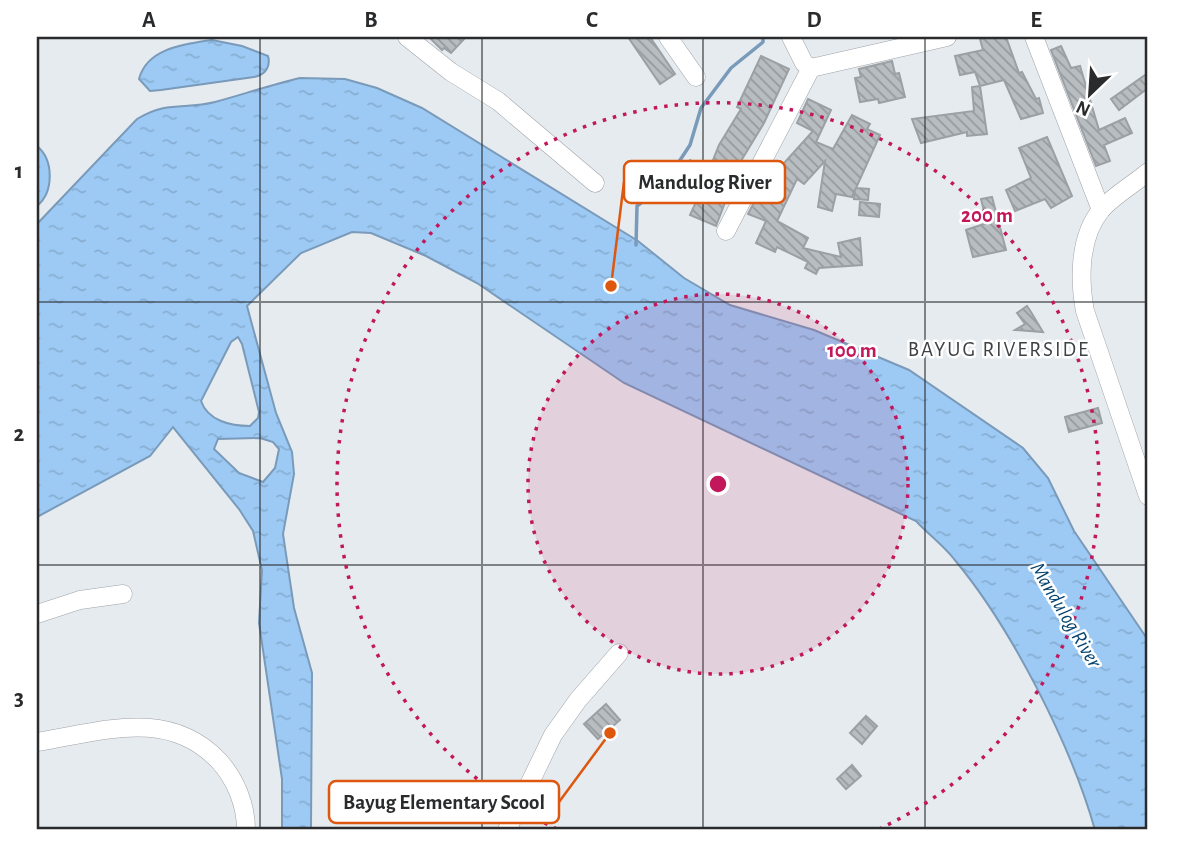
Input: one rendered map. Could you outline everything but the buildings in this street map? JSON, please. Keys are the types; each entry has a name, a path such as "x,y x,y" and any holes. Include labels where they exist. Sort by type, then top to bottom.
{"street":[{"path":"407,37 451,72 498,101 595,183"},
{"path":"668,37 696,77"},
{"path":"791,37 804,63 811,68 947,37"},
{"path":"1034,37 1101,210"},
{"path":"726,230 811,68"},
{"path":"1148,172 1101,210 1091,230 1079,282 1086,311 1148,496"},
{"path":"37,614 80,600 123,594"},
{"path":"507,830 554,735 578,700 619,653"},
{"path":"37,743 139,726 164,728 187,736 210,751 228,770 241,797 246,830"}],"water":[{"path":"212,40 242,46 268,56 268,67 254,77 161,90 150,91 139,79 143,69 158,54 179,46"},
{"path":"300,78 345,79 377,88 422,108 638,241 684,278 730,305 814,330 909,370 1023,448 1048,478 1074,531 1148,640 1148,830 1095,830 1071,761 1017,652 997,618 950,554 916,521 624,383 477,283 426,256 371,233 352,232 301,253 247,306 276,413 292,452 294,474 283,534 294,608 312,673 311,830 282,830 282,779 259,623 262,570 253,531 239,509 173,427 150,456 37,517 37,224 137,119 158,109 215,102","holes":["238,337 259,412 258,418 250,426 235,425 215,418 204,408 201,401 231,342","260,438 273,442 279,449 275,468 263,482 239,473 214,449 218,439"]},
{"path":"37,146 47,159 50,176 47,193 37,206"}],"waterway":[{"path":"636,245 637,206 663,186 690,145 701,108 731,68 763,42 763,37"}],"place":[{"name":"Mandulog River","path":"611,286"},
{"name":"Bayug Elementary Scool","path":"610,733"}],"district":[{"name":"BAYUG RIVERSIDE","path":"999,349"}]}
